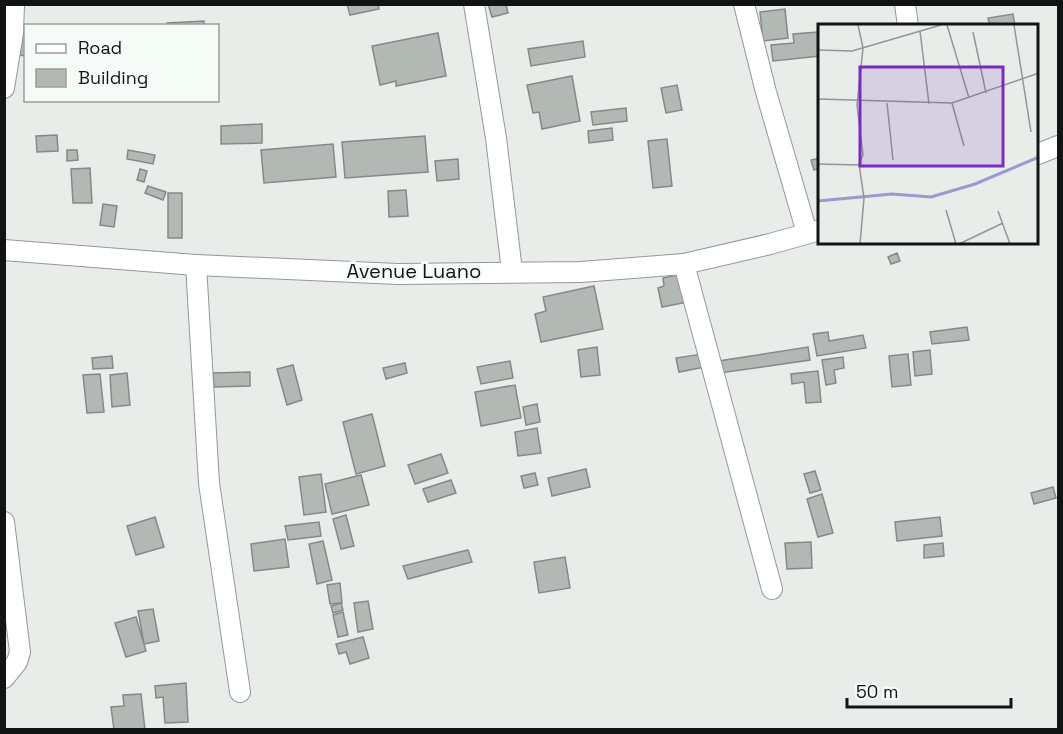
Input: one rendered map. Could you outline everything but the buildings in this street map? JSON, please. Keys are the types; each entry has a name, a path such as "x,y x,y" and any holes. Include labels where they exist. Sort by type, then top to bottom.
{"street":[{"path":"4,88 13,33 14,4"},
{"path":"474,4 496,138 512,272"},
{"path":"744,4 766,92 814,232"},
{"path":"904,4 908,24"},
{"path":"1039,154 1059,146"},
{"name":"Avenue Luano","path":"4,250 196,265 398,274 581,272 684,264 814,232"},
{"path":"684,264 772,589"},
{"path":"196,265 209,483 240,692"},
{"path":"4,522 20,652 17,662 4,678"}]}
